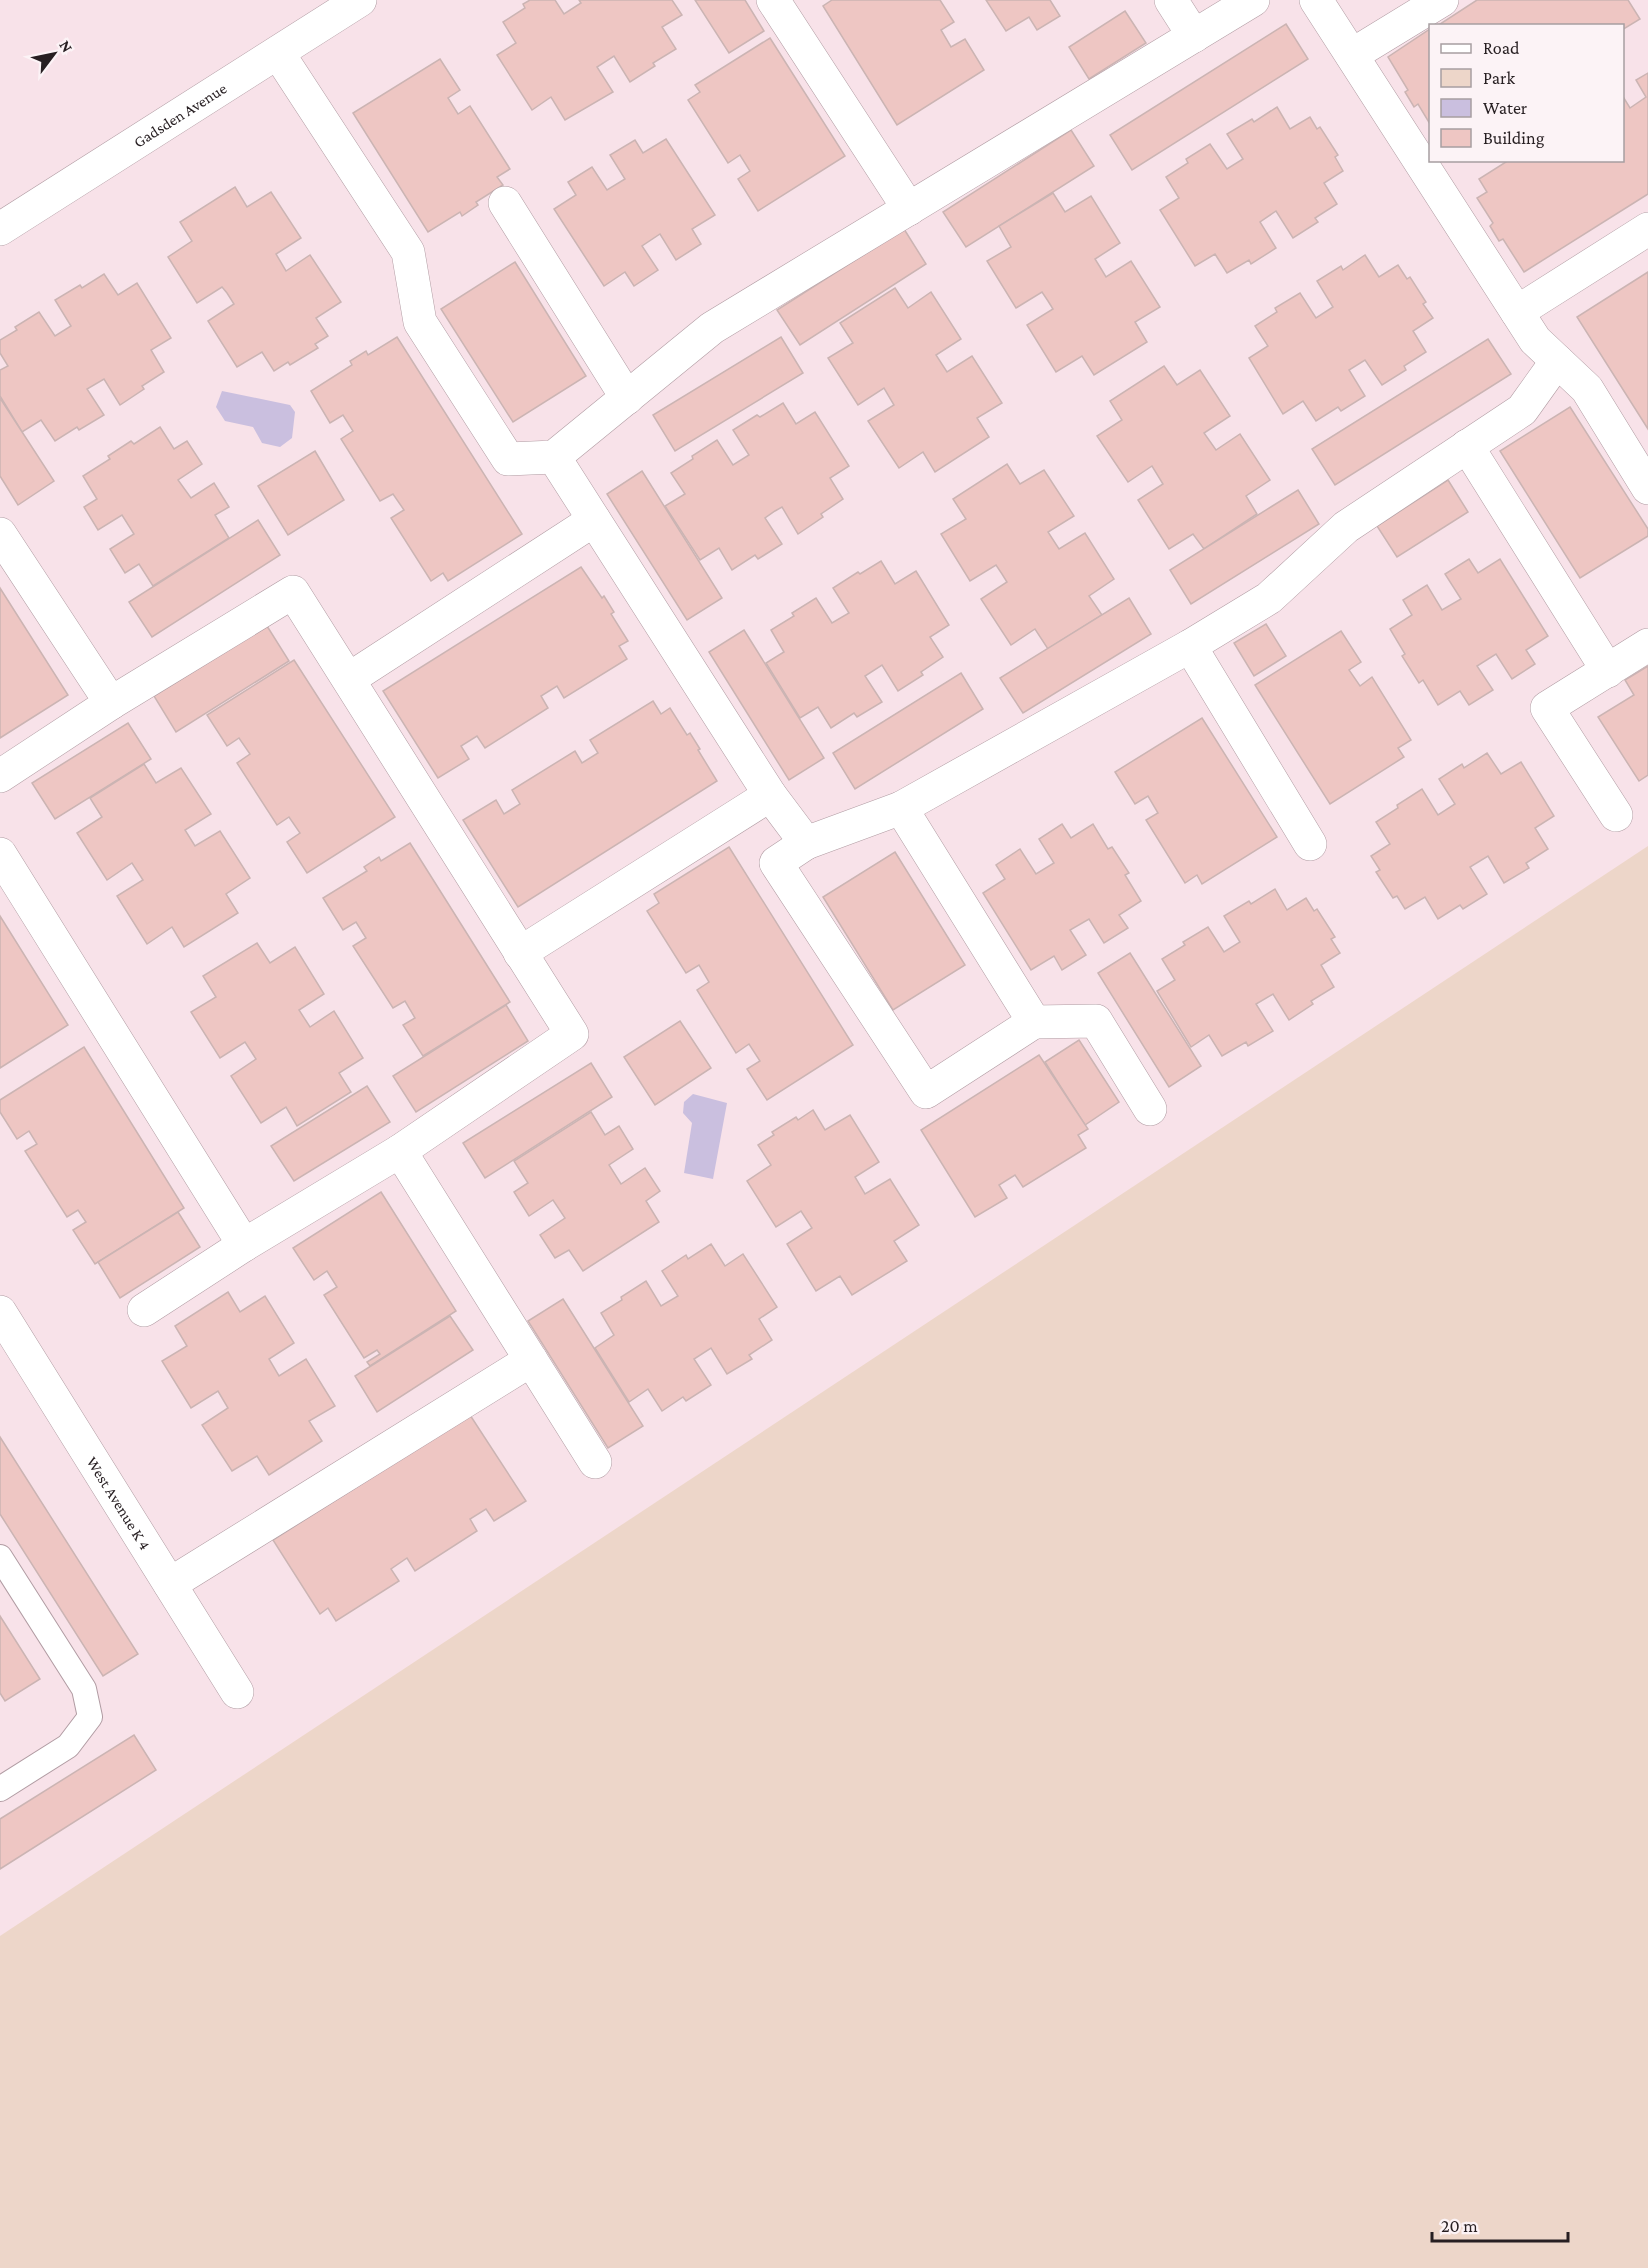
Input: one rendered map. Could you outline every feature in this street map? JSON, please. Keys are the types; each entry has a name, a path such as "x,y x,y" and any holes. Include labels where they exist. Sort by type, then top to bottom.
{"street":[{"name":"Gadsden Avenue","path":"0,230 360,0"},
{"path":"773,0 909,209"},
{"path":"1171,0 1194,36"},
{"path":"278,53 408,252 420,321 508,459 554,457 712,328 1253,0"},
{"path":"1316,0 1535,340 1587,389 1648,488"},
{"path":"1352,55 1442,0"},
{"path":"505,203 627,398"},
{"path":"1517,312 1648,229"},
{"path":"1150,1109 1096,1021 1034,1022 926,1092 776,863 806,843 901,808 1190,646 1269,598 1346,527 1522,410 1557,361"},
{"path":"1467,446 1608,671"},
{"path":"554,457 770,795 806,843"},
{"path":"349,679 594,519"},
{"path":"0,534 111,704"},
{"path":"0,776 111,704 293,592 572,1034 400,1150 244,1245 144,1310"},
{"path":"1616,815 1547,708 1648,645"},
{"path":"1190,646 1310,844"},
{"path":"520,953 770,795"},
{"path":"901,808 1034,1022"},
{"path":"0,854 244,1245"},
{"path":"400,1150 595,1462"},
{"name":"West Avenue K 4","path":"0,1312 237,1692"},
{"path":"170,1584 531,1360"}],"lane":[{"path":"0,1557 84,1689 90,1718 68,1746 0,1789"}],"green space":[{"path":"1648,846 1648,2268 0,2268 0,1936"}],"water":[{"path":"222,391 290,405 295,412 292,438 280,447 262,443 253,427 225,421 216,407"},
{"path":"693,1094 727,1103 713,1179 684,1173 692,1123 683,1113 684,1102"}],"building":[{"path":"530,0 555,0 564,14 581,3 579,0 672,0 682,15 662,27 676,49 653,63 655,66 630,82 614,56 597,67 613,92 565,120 551,97 532,110 497,55 516,43 503,22 525,8 523,4"},
{"path":"695,0 745,0 764,31 729,53"},
{"path":"832,0 940,0 954,22 941,30 951,47 965,39 984,70 897,125 823,6"},
{"path":"986,0 1050,0 1060,16 1037,30 1029,17 1006,31"},
{"path":"1477,0 1628,0 1640,19 1624,29 1624,24 1440,24"},
{"path":"1125,11 1146,43 1089,79 1069,47"},
{"path":"1286,24 1308,59 1132,170 1110,135"},
{"path":"1429,30 1429,122 1418,104 1414,107 1405,92 1408,90 1388,57"},
{"path":"770,38 845,156 758,211 738,179 750,171 740,155 728,163 688,100 700,92 695,85"},
{"path":"440,59 460,90 448,98 458,114 470,106 510,169 497,177 503,185 476,202 478,205 462,216 460,212 428,232 353,113"},
{"path":"1648,73 1648,194 1524,272 1503,239 1499,241 1490,226 1493,223 1477,198 1487,192 1479,179 1506,162 1624,162 1624,98 1630,108 1646,97 1636,80"},
{"path":"1277,107 1290,129 1310,117 1317,129 1320,127 1338,155 1335,157 1343,171 1324,183 1337,204 1315,218 1318,222 1293,238 1276,211 1260,222 1276,248 1251,264 1249,260 1227,273 1215,254 1195,266 1160,210 1179,198 1166,177 1188,163 1186,159 1210,144 1227,169 1243,159 1227,134 1252,119 1254,122"},
{"path":"1071,130 1094,166 966,247 943,212"},
{"path":"666,139 715,215 692,229 701,244 676,260 660,234 642,246 658,270 634,286 625,272 604,286 554,209 576,195 568,182 592,167 607,190 625,179 610,155 635,140 643,153"},
{"path":"235,187 247,207 271,192 301,238 276,254 286,271 310,255 341,302 316,318 328,336 315,344 318,348 290,365 288,362 274,371 262,352 237,367 208,321 234,304 222,287 197,303 168,257 192,241 180,222"},
{"path":"1053,193 1065,212 1091,196 1120,243 1095,259 1106,277 1131,261 1160,307 1135,322 1147,342 1094,375 1082,356 1056,372 1027,325 1053,309 1042,292 1016,308 987,261 1011,247 999,226"},
{"path":"904,229 926,264 800,345 777,310"},
{"path":"1365,255 1379,277 1398,265 1407,279 1410,277 1426,302 1423,304 1433,318 1413,331 1426,352 1404,366 1406,370 1382,385 1365,360 1349,370 1365,396 1341,411 1338,407 1316,421 1303,401 1283,414 1249,358 1268,346 1255,326 1277,312 1275,308 1300,293 1316,318 1333,307 1317,281 1341,266 1343,270"},
{"path":"515,262 586,376 513,422 441,309"},
{"path":"1648,272 1648,429 1577,317"},
{"path":"104,274 118,295 137,283 171,338 151,350 164,372 142,386 144,389 120,405 104,379 87,389 104,415 79,430 77,427 55,441 41,420 22,432 0,396 0,370 8,366 0,353 0,340 17,330 15,327 39,312 55,336 71,326 55,300 80,285 82,288"},
{"path":"895,288 908,308 931,292 961,339 936,355 947,372 972,356 1002,403 977,418 989,437 935,472 923,452 899,468 868,421 894,405 884,388 858,405 828,358 853,343 840,323"},
{"path":"397,337 522,534 448,581 443,573 431,581 391,518 404,510 393,494 380,501 341,439 353,431 343,415 330,423 311,391 352,365 350,361 366,351 368,355"},
{"path":"781,337 803,373 675,451 653,415"},
{"path":"1488,339 1511,374 1335,485 1312,449"},
{"path":"1164,366 1177,385 1200,370 1230,416 1204,433 1216,450 1240,434 1270,480 1246,496 1257,514 1204,549 1193,534 1169,549 1138,500 1163,484 1152,466 1128,482 1097,436 1122,420 1110,401"},
{"path":"0,398 54,481 18,505 0,476"},
{"path":"783,403 796,424 815,412 849,466 830,478 843,499 821,514 823,517 798,534 782,507 765,518 782,544 758,559 755,555 732,570 719,548 700,560 665,506 685,494 671,473 717,440 733,465 749,455 733,430"},
{"path":"1570,407 1648,529 1648,536 1580,578 1500,451"},
{"path":"160,427 174,449 187,441 202,464 178,480 191,498 214,483 229,507 215,515 229,538 153,586 139,564 125,573 110,549 134,534 122,515 98,530 84,507 97,499 83,476 110,459 108,456 131,441 134,444"},
{"path":"315,451 344,500 288,535 258,486"},
{"path":"1007,464 1020,484 1044,470 1074,516 1048,532 1059,549 1085,533 1114,579 1089,596 1102,615 1048,649 1035,629 1011,645 981,599 1007,582 1002,574 996,565 970,581 941,534 966,519 953,499"},
{"path":"642,471 722,598 687,620 607,494"},
{"path":"1448,480 1468,512 1397,557 1377,526"},
{"path":"1298,490 1319,524 1191,604 1170,570"},
{"path":"258,520 280,555 152,637 129,602"},
{"path":"1469,559 1478,573 1500,559 1548,636 1526,650 1535,664 1512,679 1496,654 1477,666 1493,690 1469,705 1460,691 1438,705 1423,680 1419,683 1402,656 1405,654 1390,629 1412,615 1403,600 1427,585 1442,610 1461,599 1445,574"},
{"path":"881,561 895,584 916,571 949,625 930,637 943,657 921,672 923,675 898,691 882,665 865,676 882,702 857,717 854,713 831,728 818,707 800,718 766,663 784,652 771,630 794,616 792,613 816,598 832,623 849,613 833,588"},
{"path":"581,567 614,612 611,614 628,641 619,646 627,659 564,698 557,686 541,696 548,708 485,748 477,736 461,746 469,759 438,778 383,691"},
{"path":"0,588 68,695 0,738"},
{"path":"1129,598 1151,634 1023,713 1000,678"},
{"path":"1266,624 1286,656 1254,676 1234,643"},
{"path":"267,626 289,661 176,732 154,696"},
{"path":"744,630 824,758 789,780 709,652"},
{"path":"1341,631 1361,662 1349,670 1360,686 1372,677 1411,740 1398,748 1404,757 1330,804 1255,685"},
{"path":"294,660 395,817 307,873 287,842 300,833 289,817 277,825 237,763 250,754 239,738 227,746 207,715"},
{"path":"1648,666 1648,775 1639,781 1598,717 1634,695 1625,680"},
{"path":"961,673 983,709 855,789 833,753"},
{"path":"653,701 661,714 670,708 687,735 690,733 717,781 518,907 463,820 496,800 504,814 520,804 512,790 575,751 582,763 598,753 590,740"},
{"path":"1202,718 1277,837 1202,884 1197,875 1185,883 1146,820 1158,813 1148,796 1135,804 1115,772"},
{"path":"128,723 151,759 55,819 32,783"},
{"path":"1487,753 1501,774 1521,762 1554,816 1535,828 1548,849 1526,863 1529,868 1504,883 1488,856 1470,867 1487,894 1463,909 1460,905 1438,919 1425,897 1405,909 1397,896 1393,898 1376,872 1380,870 1371,856 1390,844 1376,822 1422,789 1438,815 1455,804 1439,779 1462,764 1464,768"},
{"path":"144,764 156,783 181,768 211,814 185,830 195,846 220,831 250,878 226,894 238,913 184,947 172,927 147,944 117,896 143,880 132,863 107,880 77,833 102,817 90,798"},
{"path":"1062,824 1071,838 1093,824 1108,849 1112,847 1129,873 1125,875 1141,901 1119,915 1128,928 1104,943 1089,919 1070,930 1086,955 1062,970 1054,956 1031,970 983,893 1005,879 996,865 1020,849 1036,874 1054,863 1039,839"},
{"path":"410,843 510,1002 423,1056 403,1025 415,1018 405,1001 393,1008 353,946 366,938 356,922 343,930 323,898 367,871 364,867 379,857 381,861"},
{"path":"729,847 853,1045 767,1100 747,1069 760,1061 749,1044 736,1053 697,990 709,982 699,965 686,973 647,911 659,903 654,894"},
{"path":"895,852 965,965 893,1010 823,897"},
{"path":"1275,889 1287,910 1306,898 1314,911 1317,909 1335,937 1331,939 1340,953 1321,965 1334,987 1311,1001 1313,1004 1289,1020 1273,994 1256,1004 1273,1031 1248,1046 1246,1042 1222,1056 1209,1035 1191,1047 1157,991 1175,980 1162,959 1185,945 1183,942 1208,927 1224,952 1240,942 1224,916 1249,901 1251,904"},
{"path":"0,916 68,1025 0,1068"},
{"path":"257,943 270,963 295,947 324,994 299,1010 310,1027 334,1011 363,1058 339,1073 351,1092 297,1126 286,1107 261,1123 231,1076 256,1059 245,1042 220,1058 191,1012 216,997 203,976"},
{"path":"1130,953 1201,1066 1169,1087 1098,973"},
{"path":"506,1005 528,1041 416,1112 393,1076"},
{"path":"680,1021 711,1068 655,1105 624,1057"},
{"path":"1079,1040 1119,1102 1085,1125 1045,1062"},
{"path":"84,1047 184,1208 95,1264 73,1230 86,1222 78,1210 67,1217 25,1151 37,1144 29,1131 17,1139 0,1112 0,1100"},
{"path":"1039,1055 1088,1129 1078,1135 1086,1148 1023,1187 1015,1175 999,1185 1007,1198 975,1217 921,1130"},
{"path":"591,1063 612,1097 485,1178 463,1143"},
{"path":"367,1086 390,1122 294,1181 271,1146"},
{"path":"813,1110 825,1130 850,1115 879,1162 855,1177 865,1194 890,1179 919,1225 894,1241 907,1261 852,1295 840,1276 816,1291 787,1244 812,1228 801,1211 776,1227 747,1181 771,1165 758,1145 774,1135 772,1132 796,1117 798,1120"},
{"path":"591,1112 605,1135 619,1126 633,1149 609,1165 621,1184 645,1168 660,1191 646,1201 659,1222 583,1271 569,1250 555,1258 540,1235 565,1218 553,1200 529,1216 514,1192 528,1183 514,1161"},
{"path":"381,1192 456,1311 370,1366 367,1362 380,1354 377,1350 364,1358 324,1295 337,1287 327,1271 314,1280 293,1248"},
{"path":"178,1212 200,1247 120,1298 98,1262"},
{"path":"711,1244 725,1266 743,1254 777,1307 759,1319 772,1340 749,1355 752,1359 727,1374 711,1348 694,1359 711,1385 686,1401 683,1397 662,1411 648,1389 629,1402 595,1348 614,1335 601,1313 646,1281 661,1306 678,1296 662,1271 686,1255 688,1259"},
{"path":"228,1292 240,1312 265,1296 294,1343 269,1359 279,1376 306,1359 335,1406 309,1421 322,1441 269,1475 257,1456 232,1471 202,1425 228,1408 218,1391 191,1408 162,1361 187,1346 175,1326"},
{"path":"563,1299 643,1426 608,1448 528,1321"},
{"path":"450,1316 473,1350 377,1412 355,1376"},
{"path":"470,1415 526,1501 494,1521 486,1509 470,1519 477,1531 415,1571 407,1558 391,1569 399,1581 336,1621 328,1608 320,1614 273,1540"},
{"path":"0,1437 138,1654 103,1676 0,1514"},
{"path":"0,1616 40,1679 5,1701 0,1693"},
{"path":"134,1735 156,1770 0,1869 0,1819"}]}
